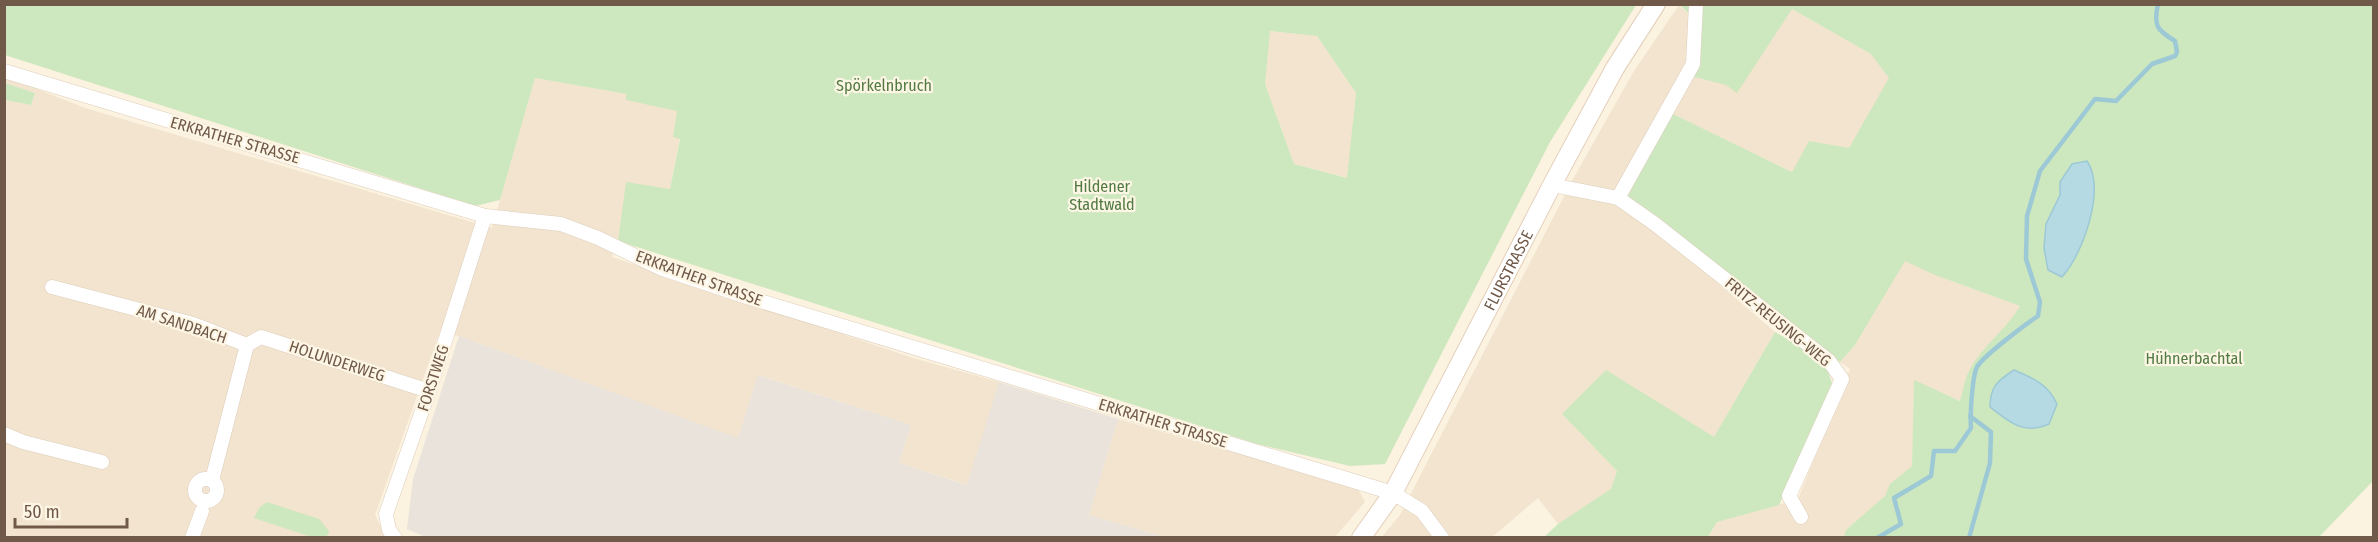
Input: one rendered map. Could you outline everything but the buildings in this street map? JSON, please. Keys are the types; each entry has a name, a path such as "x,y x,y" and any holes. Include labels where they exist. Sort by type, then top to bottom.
{"main road":[{"name":"FLURSTRASSE","path":"1361,537 1393,493 1552,184 1615,68 1656,4"}],"street":[{"path":"1618,198 1693,64 1696,4"},
{"name":"ERKRATHER STRASSE","path":"4,71 485,216 561,224 598,238 660,268 747,297 1393,493 1422,511 1442,537"},
{"name":"FRITZ-REUSING-WEG","path":"1552,184 1618,198 1655,224 1829,361 1842,379 1789,496 1801,517"},
{"name":"FORSTWEG","path":"395,537 389,530 386,514 429,391 485,216"},
{"name":"AM SANDBACH","path":"52,287 193,324 247,345 212,480"},
{"name":"HOLUNDERWEG","path":"247,345 261,337 429,391"},
{"path":"4,435 102,462"},
{"path":"192,537 202,511"}],"shaded area":[{"path":"1783,4 1896,68 1849,148 1792,172 1662,109 1618,187 1666,239 1775,332 1714,437 1562,414 1617,471 1611,490 1558,524 1538,498 1492,537 1381,538 1400,515 1573,179 1634,71 1679,5 1745,69"},
{"path":"1269,31 1317,36 1356,93 1348,178 1294,164 1265,84"},
{"path":"4,76 85,108 492,228 535,78 621,93 685,110 670,189 627,183 618,241 612,257 913,358 999,382 968,485 899,463 911,425 759,375 738,439 440,331 375,515 386,537 5,537 5,100 31,105 35,93 5,83"},
{"path":"1905,260 1951,281 2032,310 1963,402 1914,381 1912,474 1846,530 1844,537 1708,538 1717,522 1798,499 1850,369 1840,362 1855,345"},
{"path":"459,336 738,438 758,375 911,425 899,463 967,485 999,382 1118,419 1089,515 1164,537 425,537 407,529 413,479"},
{"path":"1118,419 1358,489 1365,502 1334,538 1164,537 1089,515"}],"green space":[{"name":"Hildener Stadtwald","path":"5,4 1636,5 1550,142 1385,464 1350,466 1257,444 618,241 626,182 670,189 680,139 673,137 677,111 626,100 626,94 535,78 500,200 475,206 5,55","holes":["1270,31 1317,36 1356,93 1347,178 1294,164 1265,84"]},
{"name":"Hühnerbachtal","path":"1680,5 2373,5 2373,481 2319,537 1844,537 1846,530 1885,496 1890,484 1912,466 1914,380 1960,401 1967,376 1975,360 2020,306 1935,275 1905,261 1855,345 1840,362 1627,196 1673,114 1792,172 1809,141 1849,148 1889,78 1871,54 1792,9 1737,93 1726,85 1691,76 1699,24"},
{"path":"5,83 35,93 31,105 5,100"},
{"path":"1775,332 1800,346 1827,369 1833,386 1779,505 1717,522 1708,537 1543,538 1558,524 1611,489 1617,471 1562,414 1606,370 1714,437"},
{"path":"267,502 319,519 329,531 327,537 312,537 254,518 259,508"}],"water":[{"path":"2087,161 2092,173 2093,204 2084,238 2070,267 2062,277 2048,270 2044,248 2046,224 2060,195 2060,182 2072,164"},
{"path":"2014,370 2039,382 2053,397 2057,404 2049,424 2032,428 2018,426 1990,407 1993,389"}],"waterway":[{"path":"1877,538 1901,524 1894,498 1931,476 1934,451 1955,451 1971,428 1971,407 1977,367 1996,348 2038,316 2040,302 2026,259 2027,216 2040,171 2095,99 2116,101 2152,64 2175,56 2177,52 2175,41 2164,34 2156,22 2158,4"},
{"path":"1969,538 1990,463 1991,432 1970,416"}],"park label":[{"name":"Spörkelnbruch","path":"884,85"}]}
